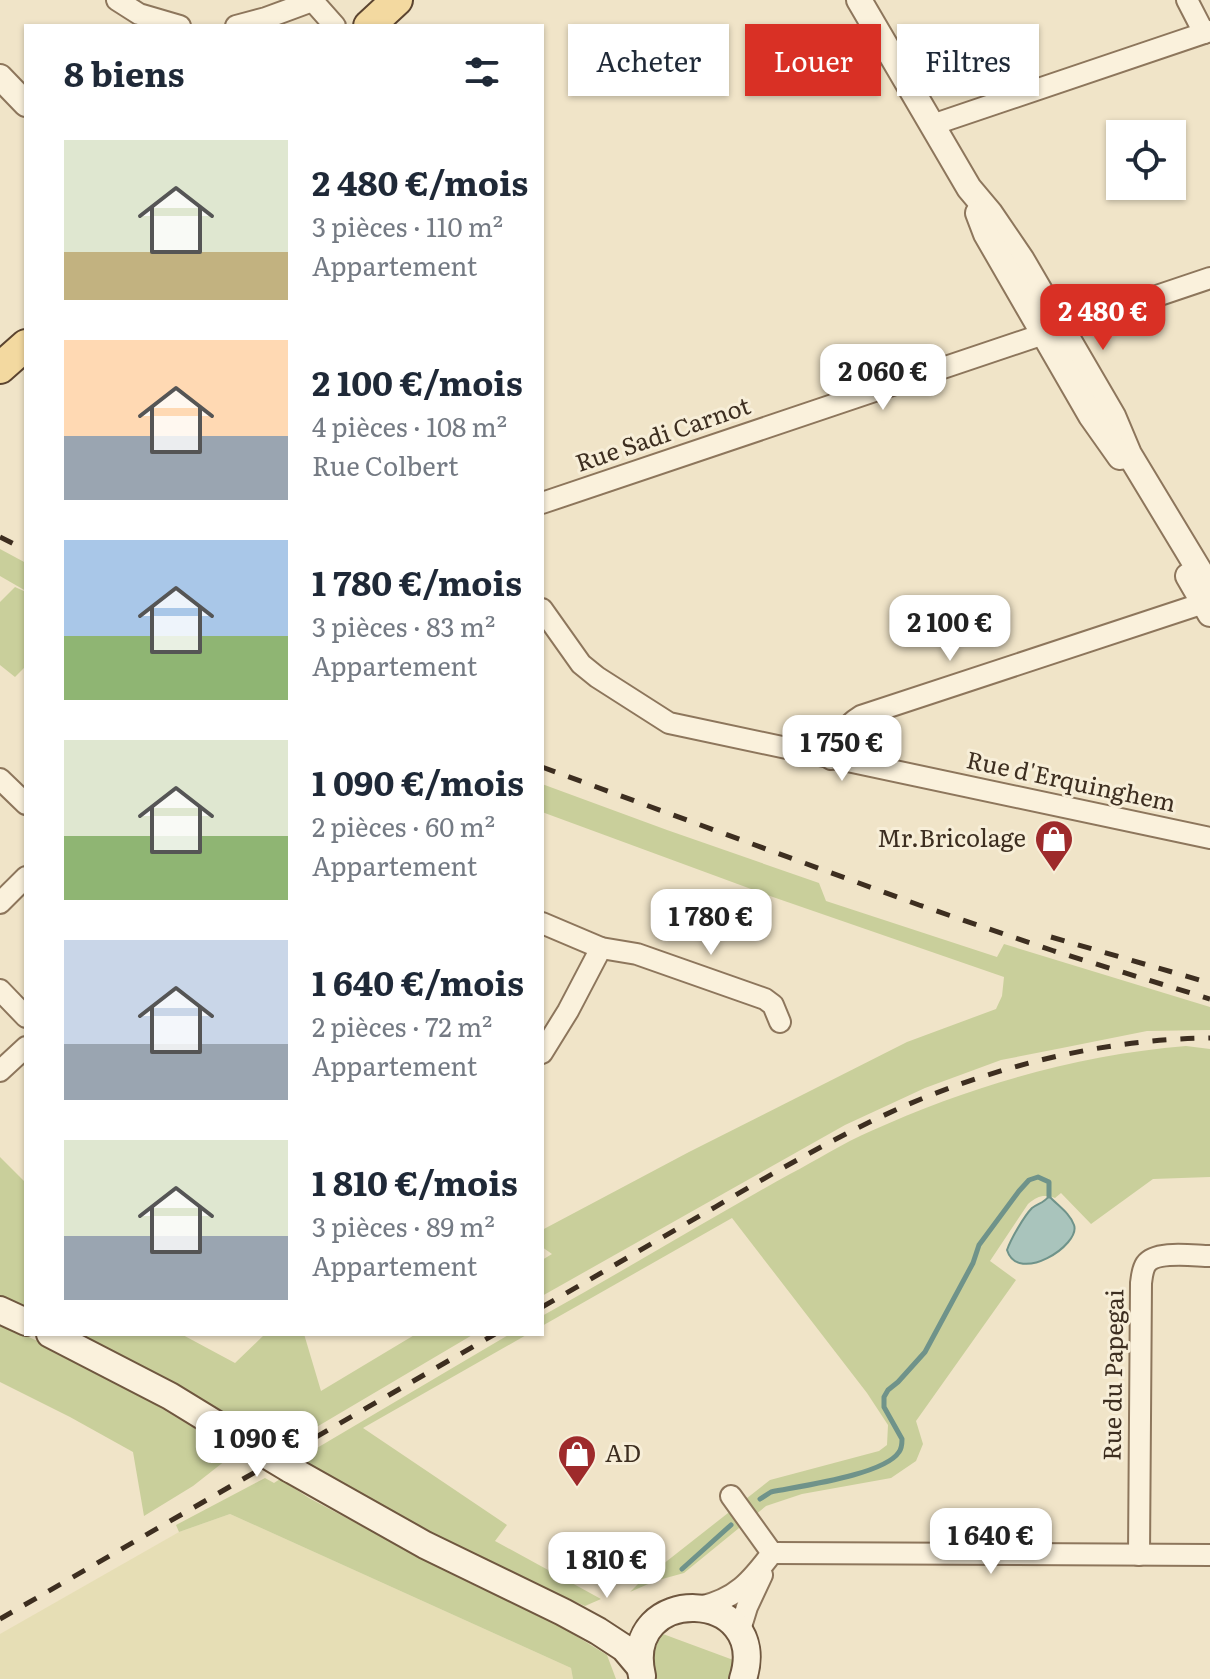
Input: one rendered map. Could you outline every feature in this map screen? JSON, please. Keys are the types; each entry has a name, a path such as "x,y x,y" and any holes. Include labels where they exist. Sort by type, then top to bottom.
{"main road":[{"path":"371,24 397,0"},
{"path":"0,1310 24,1321"},
{"path":"54,1336 170,1396 290,1469 436,1551 563,1612 620,1646 635,1659 642,1673"},
{"path":"642,1673 643,1641 652,1627 673,1611 700,1607 721,1614 739,1633 751,1673"},
{"path":"563,1612 618,1629 652,1627"}],"street":[{"path":"117,0 139,14 173,24"},
{"path":"245,24 312,0 333,24"},
{"path":"831,759 840,736 847,726 861,716 1208,601 1134,479 1091,416 1053,331 986,234 969,188 859,0"},
{"path":"932,125 1207,32 1187,0"},
{"path":"0,77 24,102"},
{"name":"Rue Sadi Carnot","path":"544,502 1210,278"},
{"name":"Rue d'Erquinghem","path":"544,612 581,664 661,719 680,727 1210,838"},
{"path":"0,779 24,802"},
{"path":"0,903 24,879"},
{"path":"544,924 601,948 637,954 765,999 773,1005 780,1022"},
{"path":"544,1050 601,948"},
{"path":"0,990 24,1015"},
{"name":"Rue du Papegai","path":"1139,1555 1143,1270 1146,1263 1157,1256 1210,1256"},
{"path":"731,1496 772,1553"},
{"path":"772,1553 1210,1555"},
{"path":"700,1607 723,1601 743,1588 772,1553"},
{"path":"739,1633 747,1607 772,1553"}],"shaded area":[{"path":"230,1514 571,1668 573,1679 0,1679 0,1634 179,1532"}],"green space":[{"path":"0,549 24,562 24,590 0,576"},
{"path":"15,587 24,591 24,668 15,677 0,665 0,602"},
{"path":"544,785 819,883 826,901 997,957 1004,944 1210,1007 1210,1030 1147,1031 1001,1060 925,1088 845,1125 544,1295 544,1259 552,1254 544,1248 544,1229 907,1042 996,1009 1002,996 1004,977 770,896 544,813"},
{"path":"1186,1046 1210,1049 1210,1177 1153,1179 1091,1224 1061,1193 1055,1198 1044,1196 1032,1201 990,1261 1016,1280 916,1421 923,1444 916,1461 891,1478 802,1494 766,1506 684,1573 630,1592 770,1480 879,1451 887,1445 888,1425 867,1393 732,1218 544,1325 544,1315 840,1146 908,1115 1025,1075 1145,1050"},
{"path":"0,1157 24,1181 24,1307 0,1295"},
{"path":"0,1324 53,1348 235,1453 193,1486 144,1516 133,1452 0,1382"},
{"path":"82,1336 185,1336 235,1363 263,1336 305,1336 321,1391 413,1336 471,1336 281,1448"},
{"path":"507,1336 524,1336 363,1428 507,1525 495,1541 601,1599 585,1606 487,1564 393,1514 300,1458"},
{"path":"265,1478 274,1483 280,1479 309,1498 459,1578 555,1623 607,1655 616,1679 573,1679 571,1668 230,1514 179,1532 176,1525"},
{"path":"663,1634 736,1661 732,1679 657,1679 654,1655"}],"water":[{"path":"1049,1196 1070,1217 1074,1233 1059,1251 1047,1258 1023,1264 1013,1260 1007,1250 1025,1216"}],"waterway":[{"path":"760,1499 771,1492 860,1473 877,1467 899,1452 902,1439 884,1407 888,1390 925,1352 973,1263 979,1245 1019,1191 1029,1180 1038,1177 1049,1182 1049,1196"},
{"path":"682,1569 731,1525"}],"railway":[{"path":"0,537 24,549"},
{"path":"544,768 919,905 1210,999"},
{"path":"1051,937 1210,983"},
{"path":"544,1306 808,1154 909,1104 981,1077 1056,1056 1133,1043 1210,1038"},
{"path":"0,1619 492,1336"}],"place":[{"name":"Mr.Bricolage","path":"1054,873"},
{"name":"AD","path":"577,1488"}]}
